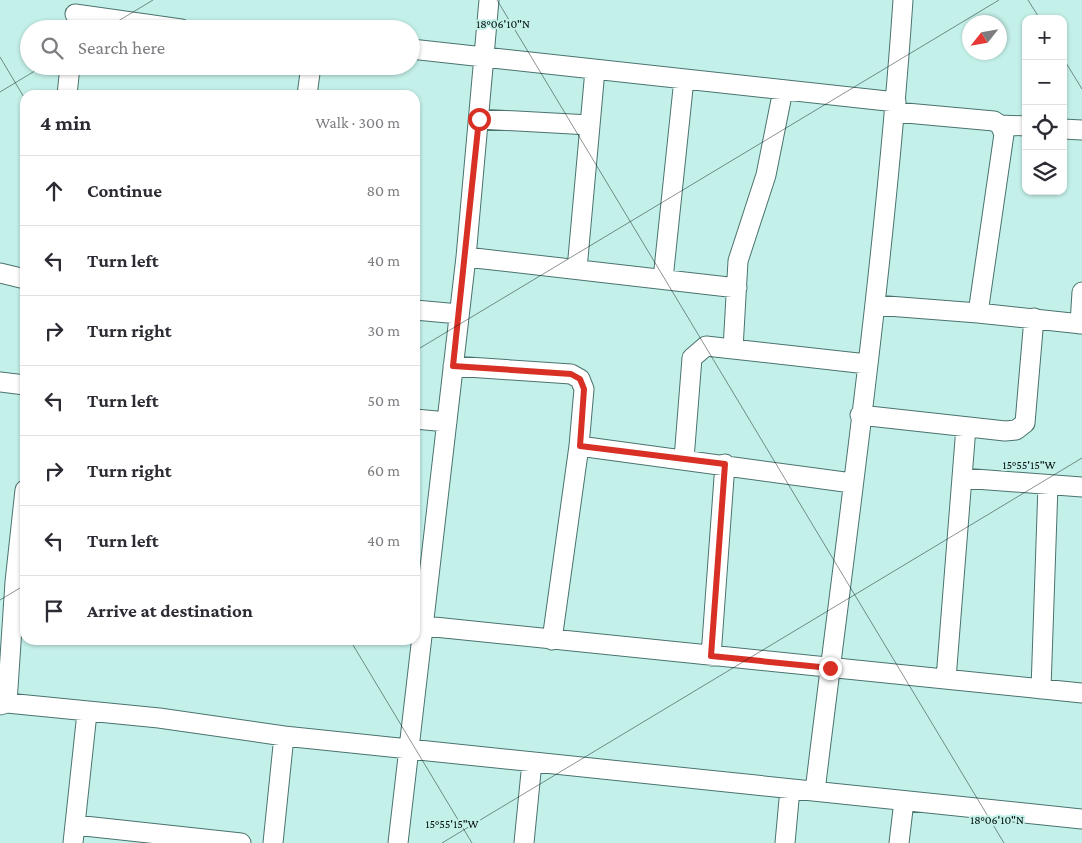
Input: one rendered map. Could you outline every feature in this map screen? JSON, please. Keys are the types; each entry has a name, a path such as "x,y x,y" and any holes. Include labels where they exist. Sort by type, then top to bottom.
{"street":[{"path":"420,619 460,314 479,119 488,0"},
{"path":"815,791 875,305 896,107 903,0"},
{"path":"75,14 117,20"},
{"path":"420,50 783,90 994,122 1000,125 1022,126"},
{"path":"577,269 595,70"},
{"path":"68,90 69,75"},
{"path":"308,90 310,75"},
{"path":"663,279 684,79"},
{"path":"733,349 738,261 766,175 783,90"},
{"path":"479,119 590,125"},
{"path":"978,313 1004,134 1000,125"},
{"path":"1067,129 1082,130"},
{"path":"466,257 736,288"},
{"path":"0,273 20,278"},
{"path":"875,305 1034,318 1081,324 1082,292"},
{"path":"420,310 460,314"},
{"path":"860,415 1005,431 1016,430 1025,423 1034,318"},
{"path":"684,459 692,358 706,346 867,364"},
{"path":"453,366 571,374 580,379 584,389 580,446 552,640"},
{"path":"0,382 20,384"},
{"path":"420,419 447,422"},
{"path":"946,680 966,427"},
{"path":"580,446 725,464 852,483"},
{"path":"711,656 725,464"},
{"path":"962,478 1082,487"},
{"path":"1041,689 1048,485"},
{"path":"20,528 13,582 3,704 159,718 284,736 1082,819"},
{"path":"420,626 1082,693"},
{"path":"398,843 409,748 417,645"},
{"path":"87,712 74,834 241,843"},
{"path":"273,843 284,736"},
{"path":"524,843 532,762"},
{"path":"785,843 790,789"},
{"path":"899,843 904,801"}],"route":[{"path":"479,119 466,257 453,366 571,374 580,379 584,389 580,446 725,464 711,656 830,668"}]}
